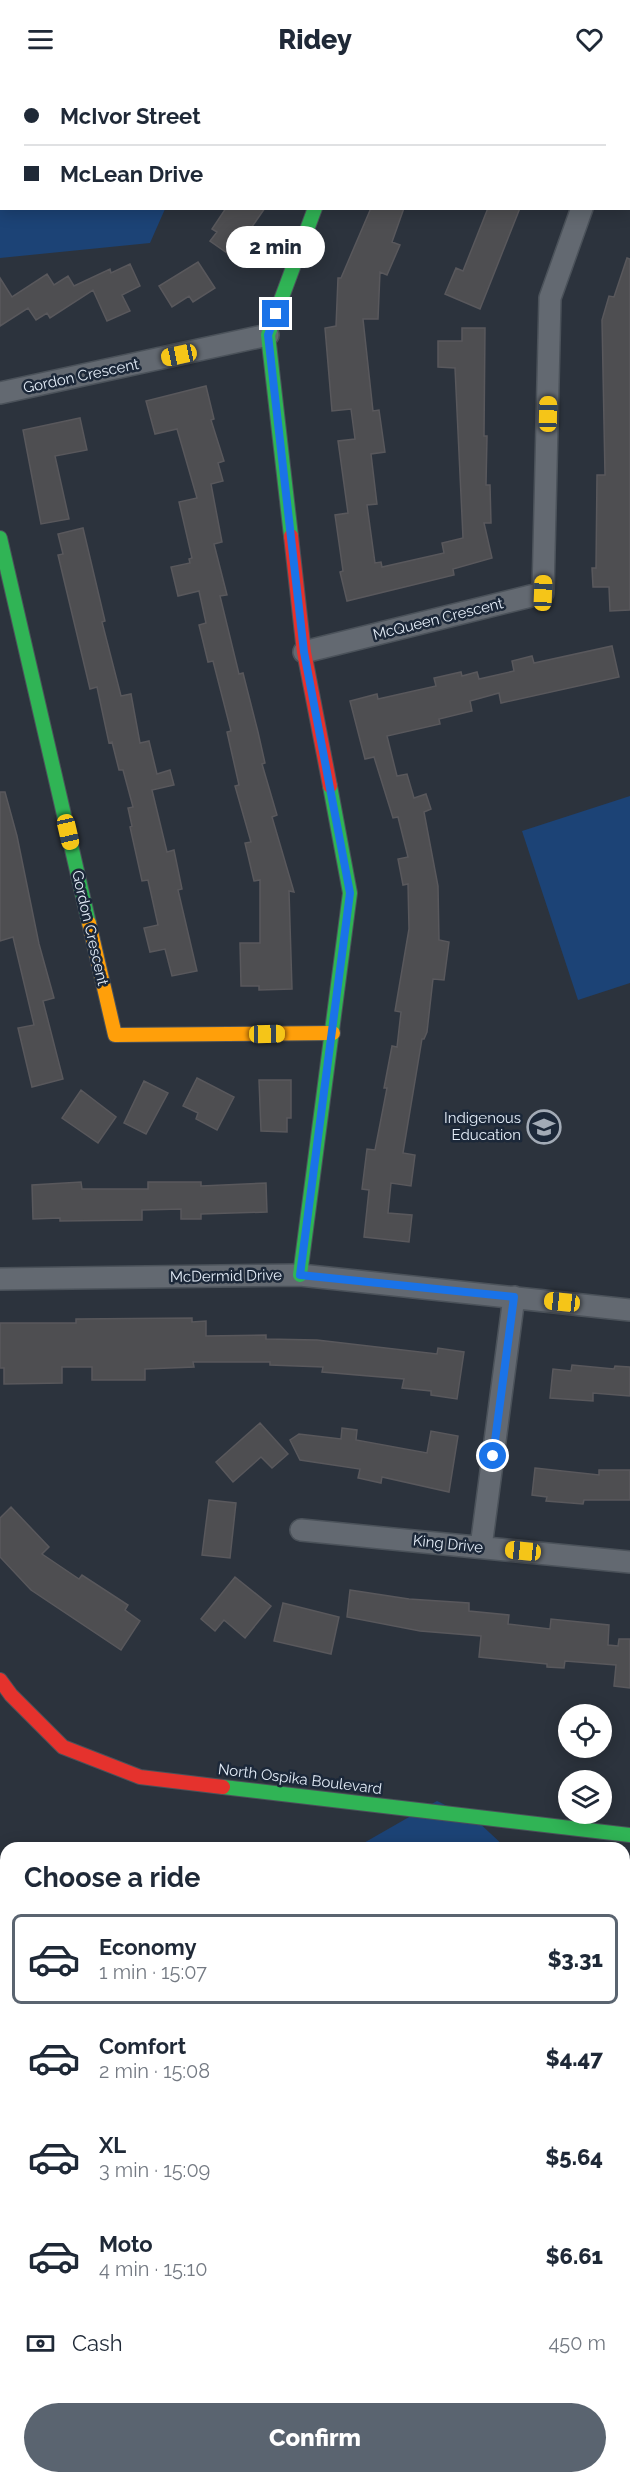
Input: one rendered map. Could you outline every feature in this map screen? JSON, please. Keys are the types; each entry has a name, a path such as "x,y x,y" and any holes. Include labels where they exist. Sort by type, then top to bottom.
{"street":[{"path":"300,1275 350,893 304,652 268,335 314,210"},
{"name":"McQueen Crescent","path":"304,652 543,593 550,298 581,210"},
{"name":"Gordon Crescent","path":"0,393 268,335"},
{"name":"Gordon Crescent","path":"0,538 115,1035 333,1033"},
{"name":"McDermid Drive","path":"0,1279 300,1275 630,1310"},
{"path":"480,1547 514,1297"},
{"name":"King Drive","path":"302,1530 630,1562"},
{"name":"North Ospika Boulevard","path":"0,1680 11,1695 63,1746 140,1777 630,1835"}],"shaded area":[{"path":"0,210 165,210 150,243 0,258"},
{"path":"630,796 630,983 578,1000 522,831"},
{"path":"437,1801 475,1819 500,1842 365,1842"}],"building":[{"path":"225,210 264,210 247,234 243,231 227,253 210,241 217,232 212,229"},
{"path":"370,210 403,210 392,242 400,245 387,275 380,272 378,319 363,319 373,411 379,410 385,452 371,454 377,504 367,505 375,563 381,562 382,567 444,553 442,543 463,538 455,368 438,367 438,341 462,341 462,328 485,328 484,436 487,436 486,485 490,485 491,523 484,523 492,558 453,569 454,575 347,601 340,572 343,571 335,515 348,513 338,441 355,439 351,409 332,411 325,328 336,326 338,278 341,278"},
{"path":"487,210 519,210 480,309 445,294 456,268 463,271"},
{"path":"627,258 630,259 630,610 610,611 609,587 593,587 592,568 596,568 597,475 605,475 602,320 609,296 614,297"},
{"path":"198,262 215,288 193,302 189,296 172,307 159,286"},
{"path":"130,264 140,286 122,295 130,311 107,321 93,290 50,318 47,313 36,320 28,308 0,326 0,278 12,297 47,274 54,285 68,276 74,286 110,269 111,273"},
{"path":"206,386 214,419 211,420 224,461 218,463 223,481 211,484 222,542 214,544 227,595 220,596 239,674 243,673 258,732 265,763 262,764 277,815 272,817 294,892 289,891 292,989 259,990 259,986 241,986 240,943 260,943 260,880 254,881 245,843 251,842 235,786 239,785 227,732 231,731 213,661 208,662 199,625 206,623 199,591 178,596 171,567 190,563 189,559 192,558 179,502 197,498 177,429 155,434 146,401"},
{"path":"80,418 87,450 55,456 69,519 41,524 23,430"},
{"path":"83,528 105,621 102,622 121,696 131,694 140,743 149,741 157,774 170,770 174,785 152,790 167,852 174,850 182,889 178,890 197,971 172,976 165,949 150,952 144,928 158,925 148,880 142,881 130,827 132,826 128,808 133,807 123,770 119,770 112,742 109,743 97,687 90,689 58,555 63,554 58,534"},
{"path":"612,646 619,677 501,703 499,693 470,701 472,711 439,719 440,724 387,736 397,776 407,774 414,798 426,794 431,809 424,812 438,886 439,940 449,942 444,980 433,979 427,1032 422,1039 403,1153 415,1155 411,1186 391,1183 388,1213 412,1215 409,1242 364,1237 369,1190 362,1189 367,1149 375,1150 387,1088 384,1088 392,1046 397,1047 401,1012 395,1011 409,929 408,884 403,885 398,859 408,857 398,817 393,818 374,757 365,759 350,701 377,694 378,699 436,686 434,678 461,672 462,676 477,672 479,679 514,671 512,661 532,656 534,663"},
{"path":"0,792 5,792 17,836 39,944 54,998 43,1001 63,1079 32,1087 18,1028 34,1025 13,937 0,941"},
{"path":"197,1078 234,1097 217,1130 196,1119 198,1113 183,1106"},
{"path":"259,1080 291,1080 291,1118 287,1118 287,1132 261,1131"},
{"path":"144,1081 168,1093 146,1134 124,1123"},
{"path":"81,1090 116,1117 98,1143 62,1118"},
{"path":"81,1182 82,1189 148,1189 148,1182 201,1182 201,1186 266,1183 267,1212 201,1214 201,1219 181,1219 181,1209 142,1210 142,1220 33,1219 32,1185"},
{"path":"192,1318 192,1322 206,1321 206,1336 266,1335 266,1339 317,1340 437,1354 438,1348 464,1352 457,1399 431,1395 431,1391 402,1388 404,1379 322,1372 323,1367 270,1365 270,1362 193,1362 194,1367 145,1369 145,1380 92,1380 92,1367 62,1367 62,1383 4,1384 4,1368 0,1368 0,1323 76,1323 76,1319"},
{"path":"572,1365 614,1369 615,1366 630,1367 630,1396 593,1393 593,1401 550,1398 553,1369 571,1371"},
{"path":"260,1423 288,1454 272,1468 261,1457 233,1482 216,1462"},
{"path":"342,1428 357,1430 356,1440 427,1453 431,1431 458,1436 449,1492 382,1477 381,1483 358,1478 360,1469 300,1460 290,1440 299,1434 341,1439"},
{"path":"535,1468 599,1475 599,1470 630,1470 630,1500 584,1500 583,1504 546,1501 547,1497 532,1495"},
{"path":"209,1500 236,1503 230,1558 202,1555"},
{"path":"11,1507 49,1547 42,1554 79,1579 82,1575 128,1605 125,1610 140,1621 121,1650 31,1590 0,1557 0,1518"},
{"path":"235,1577 271,1606 245,1638 224,1620 215,1631 201,1619"},
{"path":"350,1590 409,1599 469,1603 469,1611 509,1615 508,1624 550,1629 551,1619 609,1625 608,1645 618,1646 619,1639 630,1639 630,1688 614,1686 616,1665 565,1661 564,1668 479,1657 481,1636 420,1631 347,1617"},
{"path":"283,1603 339,1617 331,1654 274,1641"}],"traffic: fast":[{"path":"291,536 268,335 314,210"},
{"path":"0,538 89,923"},
{"path":"300,1275 350,893 330,786"},
{"path":"223,1787 630,1835"}],"traffic: slow":[{"path":"89,923 115,1035 333,1033"}],"traffic: jam":[{"path":"291,536 304,652 330,786"},
{"path":"0,1680 11,1695 63,1747 140,1777 223,1787"}],"place":[{"name":"Indigenous Education","path":"544,1127"}],"route":[{"path":"276,314 268,335 304,652 350,893 300,1275 514,1297 493,1456"}]}
